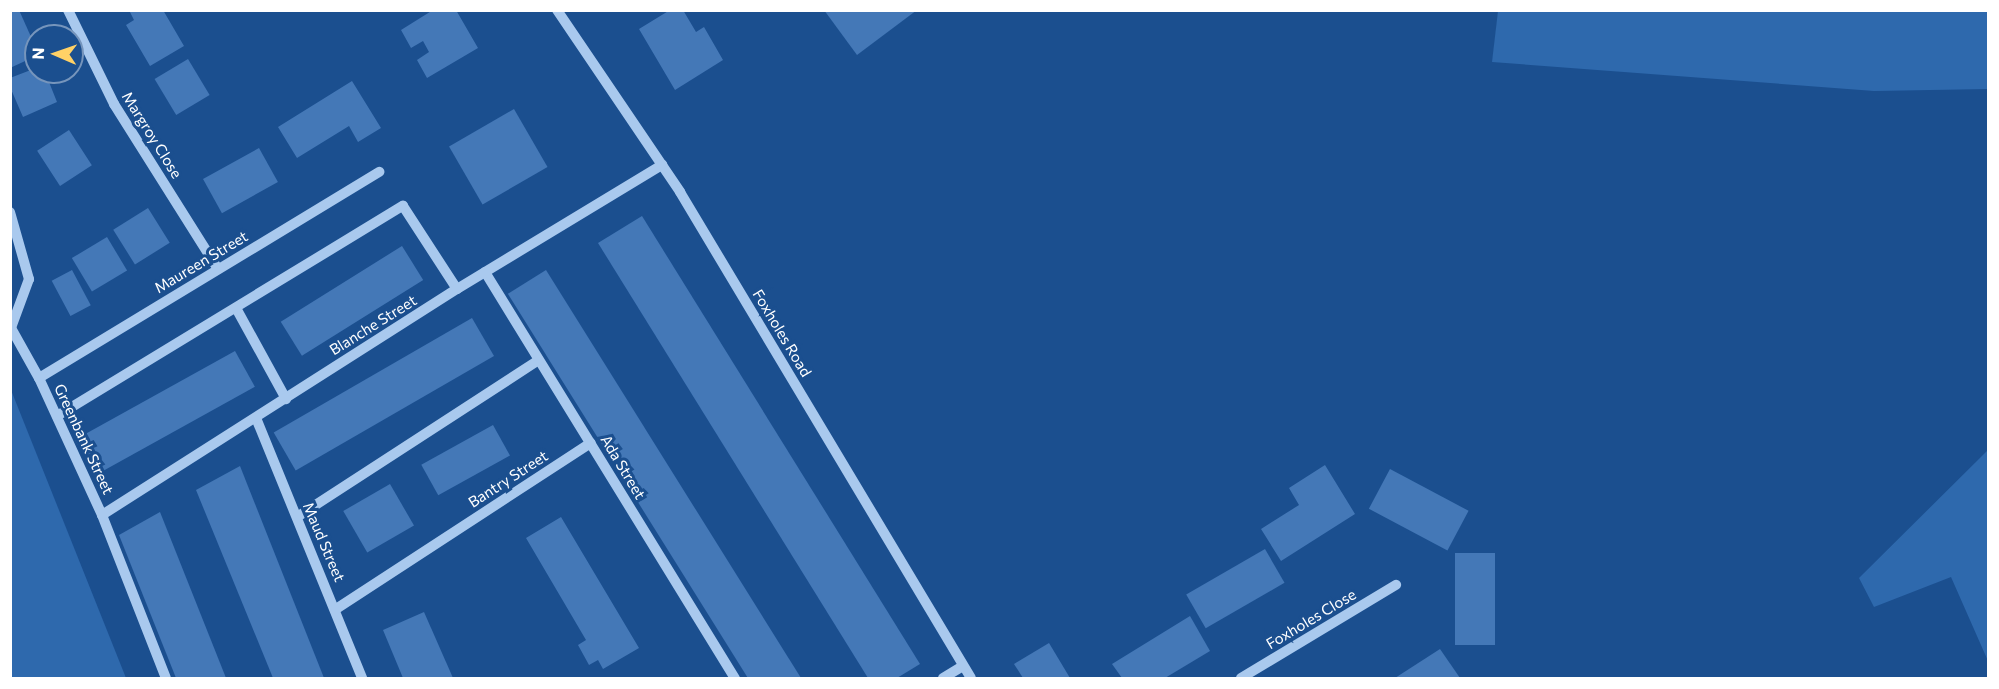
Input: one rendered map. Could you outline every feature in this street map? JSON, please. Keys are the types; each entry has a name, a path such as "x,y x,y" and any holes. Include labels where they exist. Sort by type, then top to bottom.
{"street":[{"name":"Margroy Close","path":"68,10 114,105 218,269"},
{"name":"Foxholes Road","path":"557,10 662,165 971,678"},
{"name":"Blanche Street","path":"102,515 485,272 662,165"},
{"name":"Maureen Street","path":"39,378 379,172"},
{"path":"57,416 403,206 457,290"},
{"name":"Greenbank Street","path":"10,212 29,279 11,328 39,378 102,515 166,678"},
{"name":"Ada Street","path":"485,272 735,678"},
{"path":"236,308 286,399"},
{"path":"297,517 539,360"},
{"name":"Maud Street","path":"256,418 336,609 362,678"},
{"name":"Bantry Street","path":"336,609 591,443"},
{"name":"Foxholes Close","path":"1241,678 1396,585"},
{"path":"943,678 963,666"}],"shaded area":[{"path":"1498,11 1988,11 1988,89 1874,91 1492,62"},
{"path":"11,390 126,678 11,678"},
{"path":"1988,450 1988,661 1951,577 1874,607 1859,578"}],"building":[{"path":"10,10 19,10 25,24 24,62 10,68"},
{"path":"129,10 163,10 184,46 150,66 126,25 134,20"},
{"path":"433,10 456,10 478,48 427,78 417,60 429,52 423,41 411,48 401,30"},
{"path":"670,10 683,10 696,32 704,27 723,60 675,90 639,29"},
{"path":"824,10 917,10 857,55"},
{"path":"188,59 210,95 176,115 155,79"},
{"path":"24,73 24,84 50,84 57,102 23,117 10,87 10,78"},
{"path":"352,81 381,128 358,142 349,126 297,158 278,127"},
{"path":"514,109 548,167 483,205 449,147"},
{"path":"69,130 92,165 60,186 37,151"},
{"path":"259,148 278,182 222,213 203,179"},
{"path":"148,208 170,243 135,264 113,230"},
{"path":"642,216 920,664 897,678 868,678 598,243"},
{"path":"107,237 127,270 92,292 72,258"},
{"path":"402,246 423,280 302,356 281,322"},
{"path":"72,270 91,305 70,316 52,281"},
{"path":"546,270 801,678 748,678 508,294"},
{"path":"472,318 494,356 296,471 274,432"},
{"path":"235,351 255,387 95,476 75,440"},
{"path":"493,425 510,456 438,495 421,465"},
{"path":"1325,465 1355,514 1281,561 1261,529 1299,505 1289,488"},
{"path":"240,466 324,678 273,678 196,490"},
{"path":"1390,469 1469,511 1447,551 1369,509"},
{"path":"390,484 414,526 367,553 343,511"},
{"path":"160,512 226,678 176,678 119,535"},
{"path":"561,517 639,648 603,669 598,660 589,665 578,645 586,640 526,538"},
{"path":"1265,549 1284,583 1206,628 1186,594"},
{"path":"1455,553 1495,553 1495,645 1455,645"},
{"path":"424,612 453,678 403,678 383,630"},
{"path":"1190,616 1210,651 1165,678 1122,678 1112,664"},
{"path":"1049,643 1070,678 1023,678 1014,664"},
{"path":"1440,649 1460,678 1395,678"}]}
